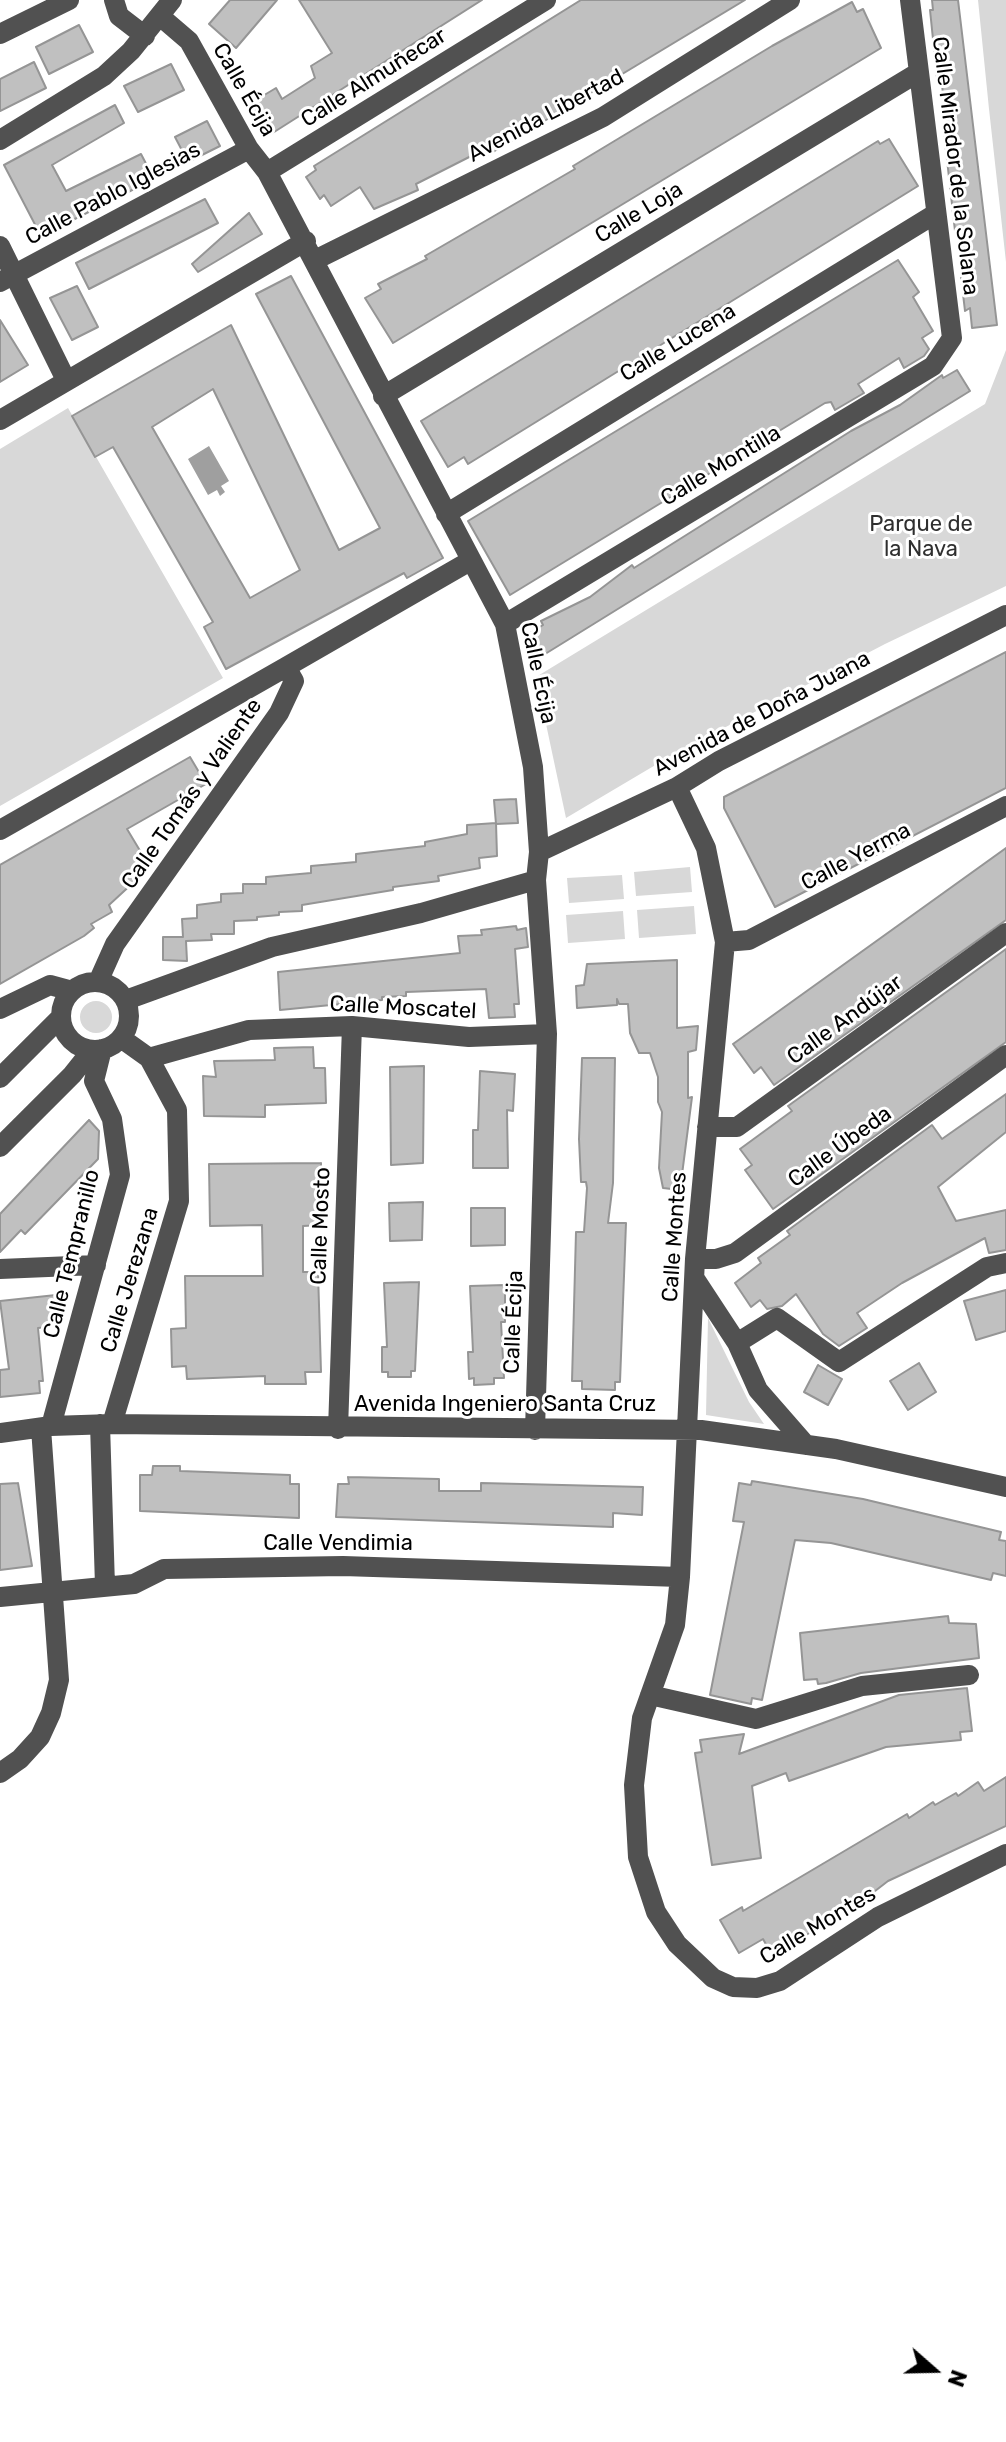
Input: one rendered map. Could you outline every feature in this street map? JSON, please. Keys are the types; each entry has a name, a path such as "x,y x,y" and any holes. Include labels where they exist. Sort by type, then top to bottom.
{"street":[{"path":"0,34 69,0"},
{"path":"114,0 119,16 145,36"},
{"name":"Calle Almuñecar","path":"267,172 546,0"},
{"name":"Avenida Libertad","path":"317,259 603,117 790,0"},
{"name":"Calle Mirador de la Solana","path":"910,0 952,338"},
{"path":"0,140 104,76 145,36 167,8"},
{"name":"Calle Écija","path":"167,8 317,259 383,396 505,624 533,767 539,852 536,880 547,1034 535,1430"},
{"name":"Calle Loja","path":"383,396 919,72"},
{"name":"Calle Pablo Iglesias","path":"6,278 249,149"},
{"name":"Calle Lucena","path":"446,514 935,214"},
{"path":"0,420 306,241"},
{"path":"0,246 6,278 66,380"},
{"name":"Calle Montilla","path":"505,624 933,366 952,338"},
{"path":"286,667 470,561"},
{"name":"Avenida de Doña Juana","path":"539,852 677,787 719,761 1006,615"},
{"name":"Calle Tomás y Valiente","path":"0,830 286,667 294,681 279,713 115,944 98,982"},
{"name":"Calle Montes","path":"677,787 706,848 725,942 695,1269 680,1577 675,1625 642,1718 634,1785 638,1857 656,1912 677,1944 713,1978 733,1987 757,1988 780,1981 878,1917 1006,1854"},
{"name":"Calle Yerma","path":"725,942 749,940 1006,806"},
{"path":"126,1000 272,947 421,913 536,880"},
{"name":"Calle Andújar","path":"707,1127 737,1127 1006,933"},
{"path":"0,1009 50,985 72,991 98,982 119,991 126,1000 130,1020 121,1038 97,1050 0,1147"},
{"path":"72,991 62,1008 61,1017 67,1036 97,1050"},
{"path":"0,1078 61,1017"},
{"name":"Calle Moscatel","path":"149,1058 249,1030 352,1026 469,1037 547,1034"},
{"name":"Calle Mosto","path":"338,1429 352,1026"},
{"path":"121,1038 149,1058"},
{"name":"Calle Tempranillo","path":"0,1773 40,1737 51,1713 59,1680 46,1427 120,1175 112,1119 94,1081 97,1050"},
{"name":"Calle Úbeda","path":"695,1269 735,1253 1006,1055"},
{"name":"Calle Jerezana","path":"105,1586 106,1424 179,1201 177,1110 149,1058"},
{"path":"737,1343 777,1318 839,1362 987,1267 1006,1263"},
{"path":"0,1269 96,1265"},
{"path":"695,1269 737,1343 758,1390 806,1445"},
{"name":"Avenida Ingeniero Santa Cruz","path":"0,1433 106,1424 338,1429 687,1430 806,1445 1006,1487"},
{"name":"Calle Vendimia","path":"0,1597 134,1584 164,1569 313,1566 680,1577"},
{"path":"650,1695 756,1719 862,1686 969,1675"}],"green space":[{"path":"978,0 1006,0 1006,262 989,109"},
{"name":"Parque de la Nava","path":"1006,350 1006,586 885,644 674,754 566,818 536,677 985,404"},
{"path":"68,408 223,678 0,806 0,449"},
{"path":"690,867 692,892 636,896 634,872"},
{"path":"622,875 624,899 569,903 567,878"},
{"path":"694,906 696,934 639,938 637,910"},
{"path":"623,911 625,939 568,943 566,915"},
{"path":"96,1001 107,1006 112,1017 107,1028 96,1033 85,1028 80,1017 85,1006"},
{"path":"708,1318 749,1402 764,1424 706,1415"}],"shaded area":[{"path":"209,446 229,481 221,486 225,492 220,496 217,490 208,495 188,459"}],"building":[{"path":"230,0 277,0 236,48 209,24"},
{"path":"299,0 482,0 271,134 251,103 276,88 282,99 315,78 311,66 332,53"},
{"path":"581,0 745,0 488,155 485,149 416,184 418,190 374,209 360,187 331,206 324,195 320,199 306,177 316,170 314,166"},
{"path":"932,0 958,0 997,325 972,328 970,308 965,311 961,277 965,276 959,230 955,231 943,124 946,123 944,102 941,77 937,78 930,10 933,10"},
{"path":"852,2 857,12 863,9 881,48 393,343 365,298 381,289 378,284 427,259 425,256 575,169 573,166 772,46"},
{"path":"79,25 93,52 49,74 36,47"},
{"path":"34,62 46,88 0,111 0,79"},
{"path":"171,64 184,90 138,112 124,86"},
{"path":"115,105 124,123 52,165 66,191 141,154 154,179 41,236 4,165"},
{"path":"207,121 220,146 188,162 175,137"},
{"path":"889,139 918,186 468,464 464,457 448,467 421,421 878,141 880,144"},
{"path":"205,199 218,223 89,289 76,263"},
{"path":"249,213 262,234 198,272 192,264"},
{"path":"898,260 919,292 913,297 933,331 922,338 929,349 924,356 904,368 899,358 858,384 864,393 835,410 831,402 825,403 510,595 468,521"},
{"path":"291,276 443,558 407,578 404,573 226,669 204,627 213,622 113,447 95,457 72,416 231,325 339,550 380,528 256,294","holes":["213,389 300,570 250,598 152,427"]},
{"path":"77,286 98,327 72,340 50,298"},
{"path":"0,320 28,365 0,382"},
{"path":"957,370 970,391 537,659 524,637 543,625 541,621 590,597 632,565 634,568 851,431 900,405 942,375 943,378"},
{"path":"1006,652 1006,788 775,907 724,808 724,797"},
{"path":"190,757 206,784 127,829 148,864 131,873 135,881 109,905 112,912 91,924 94,928 84,936 0,984 0,865"},
{"path":"516,799 518,823 496,824 494,800"},
{"path":"496,823 497,856 479,858 480,868 438,876 439,881 302,905 302,911 234,921 234,934 211,934 212,940 186,941 187,961 163,960 163,937 183,937 182,919 197,918 197,905 221,902 221,894 243,893 243,884 266,884 266,877 311,873 311,866 356,862 356,854 425,846 425,842 467,834 467,825"},
{"path":"1006,848 1006,920 774,1085 761,1067 754,1073 733,1044"},
{"path":"516,926 517,930 526,928 528,947 515,949 519,1004 514,1004 515,1017 489,1018 486,989 406,992 406,996 382,997 382,1000 280,1010 278,972 460,953 458,936 482,935 481,930"},
{"path":"1006,949 1006,1042 773,1209 745,1170 752,1165 740,1149 792,1111 788,1106"},
{"path":"677,960 677,1028 698,1026 696,1050 688,1052 688,1098 692,1097 680,1190 663,1188 659,1168 662,1112 658,1102 658,1077 650,1053 639,1053 630,1033 628,1004 619,1004 617,999 617,1005 577,1008 576,986 584,985 587,964"},
{"path":"313,1047 314,1068 325,1068 326,1103 265,1105 265,1117 204,1116 203,1076 216,1077 214,1061 275,1060 274,1048"},
{"path":"582,1058 615,1058 613,1183 608,1223 626,1223 620,1382 615,1382 615,1390 582,1389 582,1381 572,1381 576,1232 584,1232 587,1188 586,1182 581,1182 579,1139"},
{"path":"424,1066 423,1163 391,1165 390,1067"},
{"path":"480,1071 515,1074 513,1111 507,1110 508,1168 473,1168 473,1130 478,1130"},
{"path":"1006,1094 1006,1132 938,1187 956,1221 1006,1210 1006,1250 989,1253 985,1238 902,1283 857,1313 867,1328 839,1346 823,1334 796,1294 782,1306 767,1309 760,1300 751,1307 735,1283 761,1263 758,1258 790,1235 787,1231 932,1125 942,1139"},
{"path":"89,1120 99,1131 98,1159 25,1234 21,1230 0,1252 0,1214"},
{"path":"321,1163 322,1225 303,1226 303,1272 318,1272 321,1372 305,1372 306,1384 265,1384 265,1376 187,1379 186,1366 172,1367 171,1329 186,1328 185,1276 263,1276 262,1225 210,1226 209,1164"},
{"path":"423,1202 422,1240 390,1241 389,1203"},
{"path":"471,1208 505,1208 505,1245 471,1246"},
{"path":"419,1282 415,1371 411,1371 411,1377 388,1377 388,1372 382,1372 382,1347 387,1347 384,1283"},
{"path":"505,1285 505,1322 501,1322 504,1378 494,1378 494,1384 474,1385 474,1378 469,1379 468,1352 473,1352 470,1286"},
{"path":"1006,1290 1006,1331 976,1340 964,1301"},
{"path":"56,1295 56,1319 48,1327 38,1328 43,1381 39,1381 40,1393 0,1397 0,1370 9,1369 0,1301"},
{"path":"919,1363 936,1392 908,1410 890,1381"},
{"path":"818,1365 842,1379 828,1405 804,1392"},
{"path":"153,1466 180,1466 180,1471 290,1475 290,1484 299,1484 299,1518 140,1511 140,1475 152,1475"},
{"path":"348,1477 439,1479 439,1491 481,1491 481,1483 643,1487 642,1515 613,1513 613,1527 336,1517 338,1484 349,1484"},
{"path":"752,1481 863,1499 1001,1532 999,1540 1006,1541 1006,1576 993,1573 991,1580 831,1543 795,1540 762,1700 752,1698 751,1704 710,1695 744,1522 733,1521 739,1483 751,1485"},
{"path":"18,1483 32,1566 0,1570 0,1484"},
{"path":"948,1616 949,1623 976,1624 979,1658 861,1673 826,1683 818,1684 817,1679 804,1680 800,1633"},
{"path":"967,1688 972,1731 960,1732 961,1740 886,1747 789,1781 786,1773 752,1786 761,1858 712,1865 695,1753 702,1752 700,1740 744,1734 739,1754 899,1695"},
{"path":"1006,1777 1006,1826 888,1881 857,1905 772,1955 763,1939 739,1953 720,1920 742,1907 743,1911 907,1814 909,1818 933,1802 935,1805 956,1793 958,1796 978,1782 984,1791"}]}
